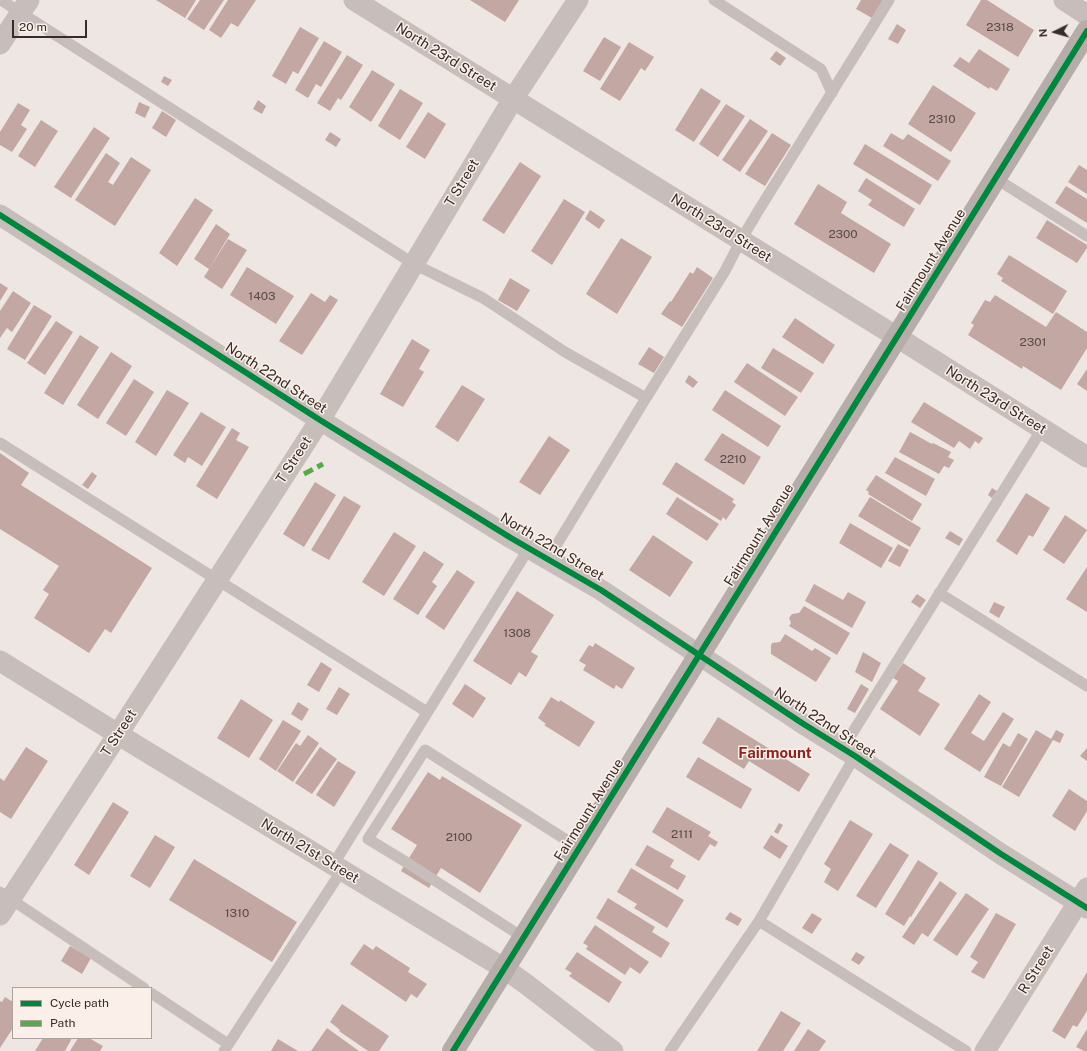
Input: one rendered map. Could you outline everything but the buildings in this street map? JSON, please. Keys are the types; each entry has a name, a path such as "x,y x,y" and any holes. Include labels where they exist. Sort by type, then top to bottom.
{"main road":[{"name":"Fairmount Avenue","path":"453,1051 1087,31"}],"street":[{"name":"North 23rd Street","path":"354,0 897,337 1087,457"},
{"name":"T Street","path":"4,902 118,734 320,420 513,99 578,0"},
{"path":"1064,0 1087,15"},
{"path":"0,44 25,6"},
{"name":"North 22nd Street","path":"0,214 320,420 529,548 601,590 802,723 849,752 1001,854 1084,900"},
{"name":"North 21st Street","path":"0,661 504,969 526,984 613,1051"},
{"name":"R Street","path":"985,1051 1084,900"}],"lane":[{"path":"1,0 25,6 414,264 483,298 565,352 646,398"},
{"path":"714,0 821,69 832,93"},
{"path":"548,559 725,271 741,240 889,0"},
{"path":"995,178 1087,236"},
{"path":"670,1051 759,921 849,752 939,592 1042,428"},
{"path":"0,442 428,712"},
{"path":"152,994 226,1048 338,867 428,712 529,548"},
{"path":"939,592 1087,686"},
{"path":"524,938 368,839 425,750 579,848"},
{"path":"4,902 142,987"},
{"path":"759,921 966,1051"}],"marked path":[{"path":"304,474 323,464"}],"cycle path":[{"path":"453,1051 1087,31"},
{"path":"0,215 320,420 511,538 601,590 802,723 855,756 1001,854 1087,908"}],"district":[{"name":"Fairmount","path":"775,753"}]}
